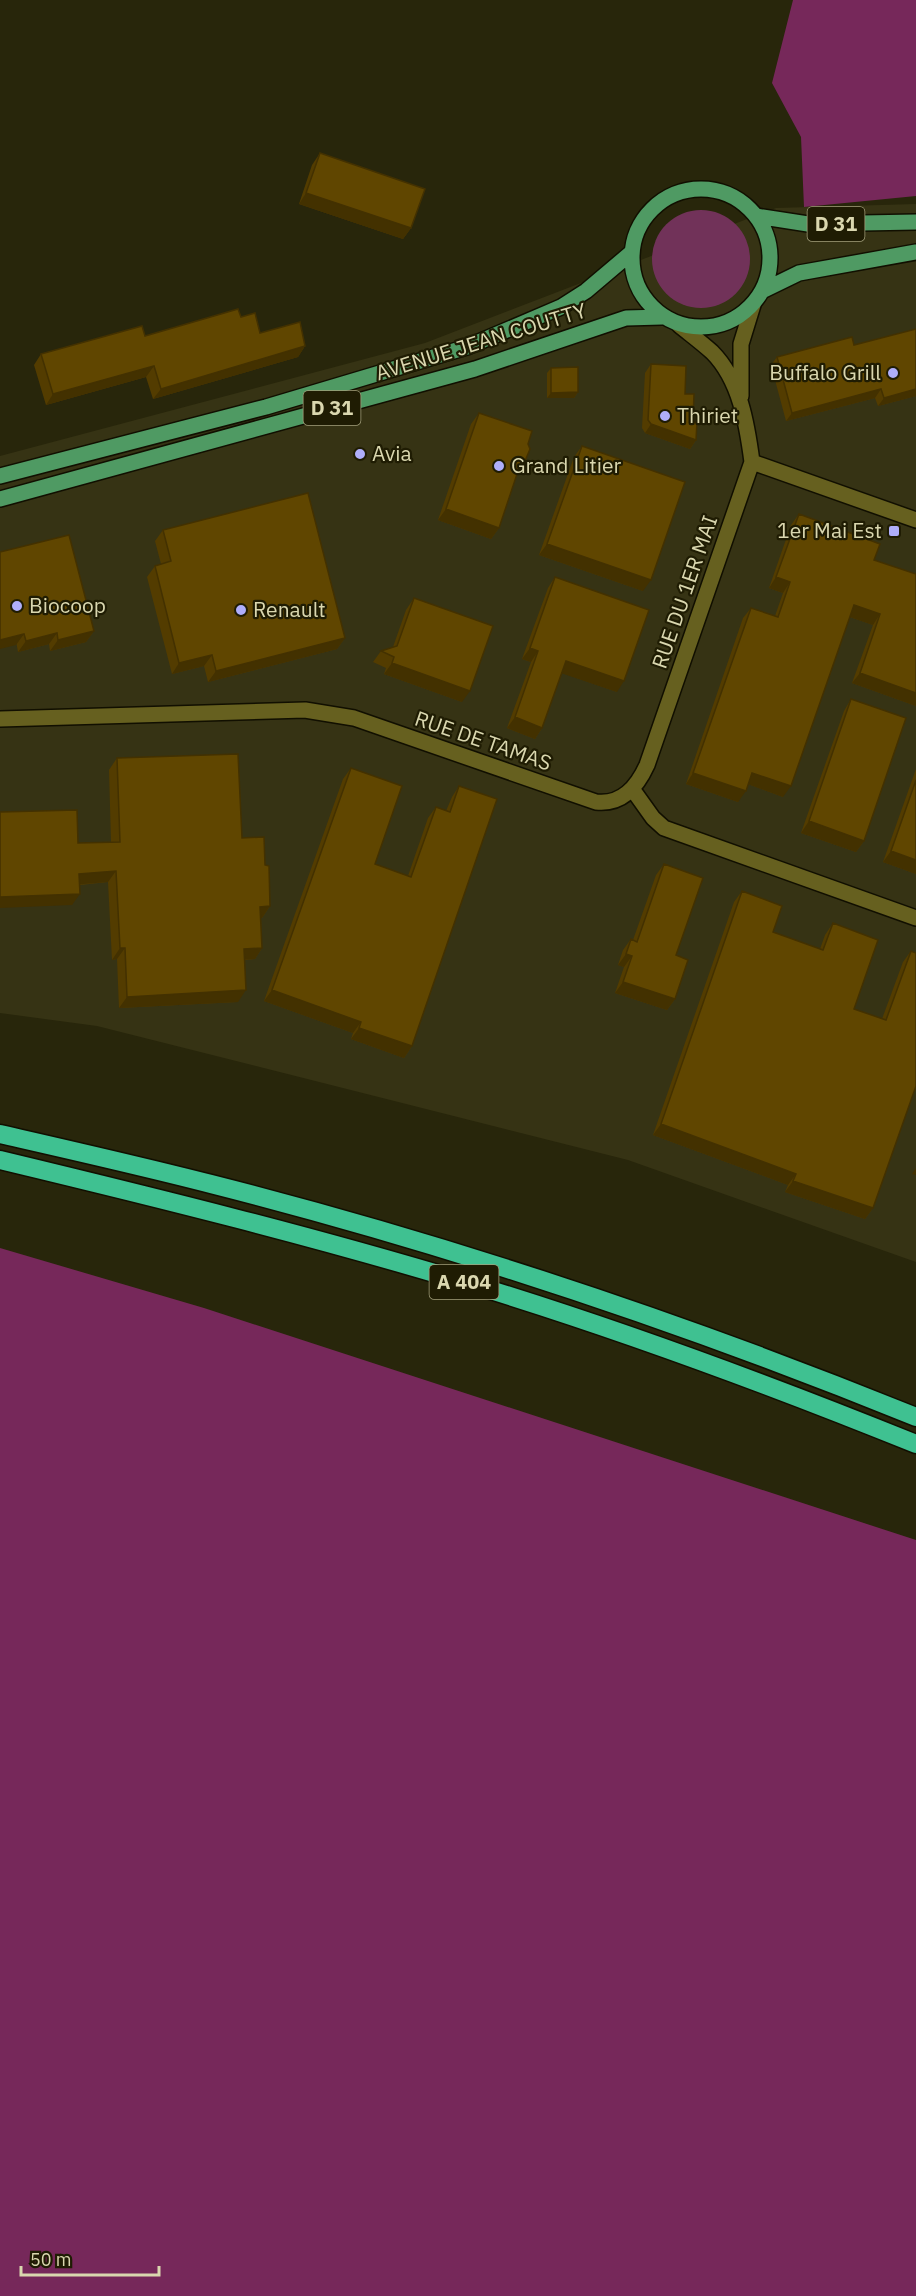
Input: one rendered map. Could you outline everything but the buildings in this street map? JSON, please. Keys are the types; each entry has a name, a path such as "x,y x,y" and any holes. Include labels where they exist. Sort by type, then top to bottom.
{"highway":[{"name":"A 404","path":"0,1134 211,1184 476,1259 755,1354 916,1417"},
{"name":"A 404","path":"0,1160 193,1206 471,1284 654,1344 916,1444"}],"main road":[{"path":"701,189 722,192 741,201 756,216 766,233 770,253 769,273 753,305 737,318 719,326 699,328 679,325 662,316 648,304 638,288 632,270 632,252 636,233 647,215 662,201 680,192 701,189"},
{"name":"D 31","path":"756,216 808,224 916,222"},
{"name":"AVENUE JEAN COUTTY","path":"0,476 266,408 467,347 561,307 586,291 632,252"},
{"name":"D 31","path":"762,291 799,273 916,252"},
{"name":"AVENUE JEAN COUTTY","path":"0,499 475,369 626,318 662,316"}],"street":[{"name":"RUE DU 1ER MAI","path":"633,790 647,765 752,462 748,429 741,402 741,344 753,305"},
{"name":"RUE DU 1ER MAI","path":"679,325 714,354 741,402"},
{"path":"752,462 916,520"},
{"name":"RUE DE TAMAS","path":"0,719 305,710 354,718 596,802 607,804 633,790"},
{"path":"633,790 653,818 664,828 916,918"}],"shaded area":[{"path":"793,0 916,0 916,196 804,207 801,137 772,83"},
{"path":"916,204 916,1262 628,1160 97,1026 0,1013 0,456 425,343 776,208"},
{"path":"701,210 720,214 736,224 746,240 750,259 746,278 736,294 720,304 701,308 682,304 666,294 656,278 652,259 656,240 666,224 682,214"},
{"path":"0,1248 204,1308 916,1540 916,2296 0,2296"}],"place":[{"name":"Buffalo Grill","path":"893,373"},
{"name":"Thiriet","path":"665,416"},
{"name":"Avia","path":"360,454"},
{"name":"Grand Litier","path":"499,466"},
{"name":"1er Mai Est","path":"894,531"},
{"name":"Biocoop","path":"17,606"},
{"name":"Renault","path":"241,610"}]}
